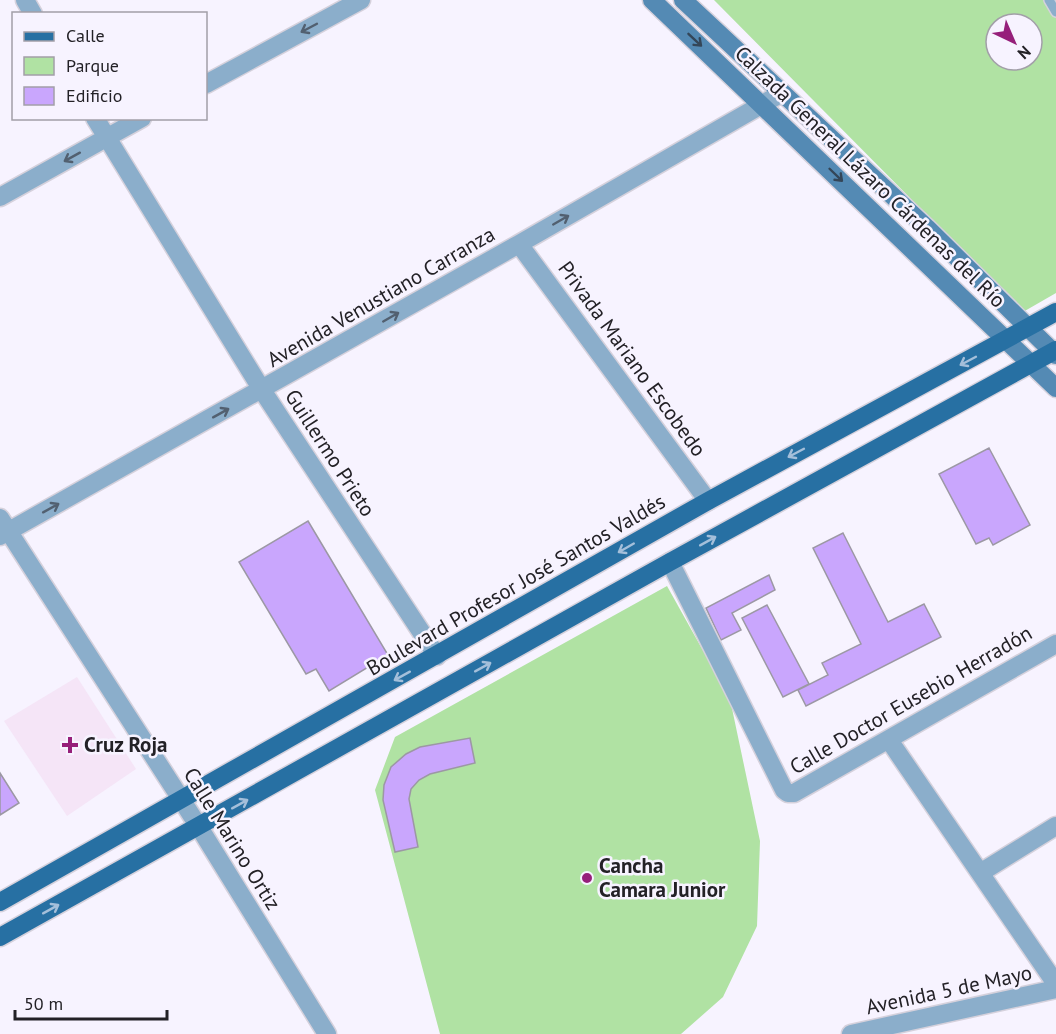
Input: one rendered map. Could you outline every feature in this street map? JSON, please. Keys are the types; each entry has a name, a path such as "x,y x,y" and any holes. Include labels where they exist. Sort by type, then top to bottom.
{"main road":[{"name":"Boulevard Profesor José Santos Valdés","path":"0,902 708,501 1056,312"},
{"path":"0,937 670,562 1055,352"}],"street":[{"path":"207,83 361,0"},
{"name":"Calzada General Lázaro Cárdenas del Río","path":"652,0 1056,388"},
{"name":"Calzada General Lázaro Cárdenas del Río","path":"683,0 919,220 1055,352"},
{"name":"Avenida Venustiano Carranza","path":"3,529 262,390 782,93"},
{"name":"Guillermo Prieto","path":"96,120 262,390 437,656"},
{"path":"0,197 138,120"},
{"name":"Privada Mariano Escobedo","path":"519,244 708,501"},
{"name":"Calle Marino Ortiz","path":"3,529 182,800 327,1034"},
{"name":"Calle Doctor Eusebio Herradón","path":"670,562 788,794 794,793 889,740 1056,644"},
{"path":"889,740 1056,984"},
{"path":"980,873 1056,826"},
{"name":"Avenida 5 de Mayo","path":"851,1034 1056,989"}],"lane":[{"path":"1049,0 1056,12"}],"shaded area":[{"name":"Cruz Roja","path":"77,677 136,769 67,816 4,721"}],"green space":[{"path":"714,0 1056,0 1056,293 1023,312"},
{"name":"Cancha Camara Junior","path":"667,586 730,699 760,841 757,926 723,997 681,1034 440,1034 375,790 395,737"}],"building":[{"path":"989,448 1030,525 993,545 989,538 976,544 939,474"},
{"path":"308,521 388,655 329,691 316,669 306,674 239,562"},
{"path":"843,533 888,622 924,604 941,637 806,706 798,690 828,675 822,663 861,644 813,548"},
{"path":"769,575 775,590 732,613 741,630 721,640 706,608"},
{"path":"767,605 809,684 783,697 742,618"},
{"path":"470,738 475,763 430,774 419,780 411,789 409,799 418,847 395,852 383,800 384,785 391,767 406,754 420,747"},
{"path":"0,773 19,803 0,815"}],"place":[{"name":"Cruz Roja","path":"70,745"},
{"name":"Cancha Camara Junior","path":"587,878"}]}
